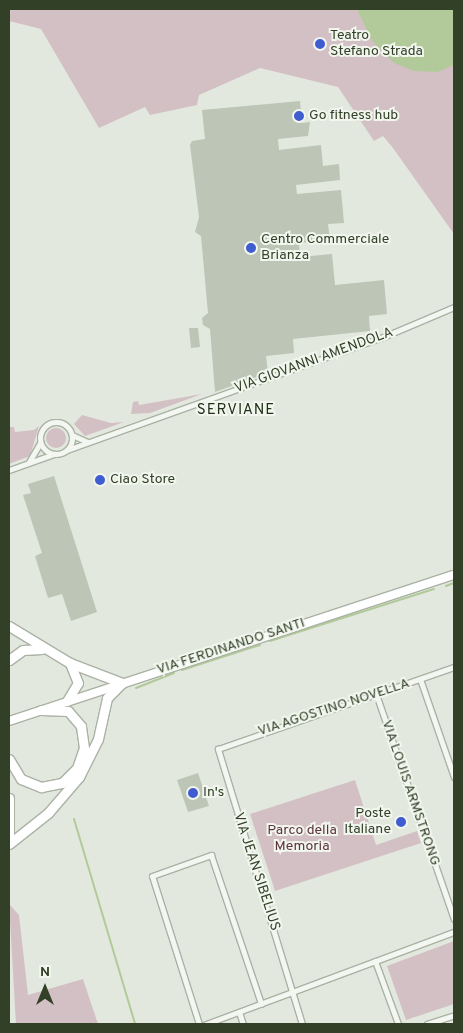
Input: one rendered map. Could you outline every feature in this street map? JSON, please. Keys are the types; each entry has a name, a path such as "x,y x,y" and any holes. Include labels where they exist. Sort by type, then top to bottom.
{"highway":[{"path":"9,626 70,663 122,683 107,698 98,739 75,782 48,813 9,844"},
{"path":"9,660 22,650 45,649"},
{"path":"67,701 78,683 70,663"},
{"path":"9,759 21,779 41,787 62,783 78,768 84,748 81,726 68,711 41,710"},
{"path":"9,798 9,835"}],"main road":[{"name":"VIA FERDINANDO SANTI","path":"9,721 454,576"}],"street":[{"name":"VIA GIOVANNI AMENDOLA","path":"67,450 382,337 454,307"},
{"path":"28,463 40,443 42,430 50,422 64,424 72,435 88,443"},
{"path":"9,470 67,450 72,435"},
{"path":"40,443 54,454"},
{"name":"VIA AGOSTINO NOVELLA","path":"218,752 221,746 454,667"},
{"path":"420,680 454,777"},
{"name":"VIA LOUIS ARMSTRONG","path":"376,694 454,919"},
{"name":"VIA JEAN SIBELIUS","path":"218,752 295,991 302,1024"},
{"path":"199,1024 152,876 211,855 261,1004"},
{"path":"206,1024 454,932"},
{"path":"375,961 398,1024"},
{"path":"239,1012 243,1024"},
{"path":"428,1024 454,1015"}],"green space":[{"path":"9,9 454,9 454,234 393,148 383,136 374,141 338,87 260,68 199,95 197,105 150,115 145,107 99,128 41,29 9,21"},
{"path":"202,394 150,413 131,414 133,402 138,401 139,405"},
{"path":"9,415 10,427 14,427 15,432 34,430 39,426 30,456 9,464"},
{"path":"82,415 111,423 124,422 85,436 74,424"},
{"path":"56,428 63,431 66,438 63,445 56,448 49,445 46,438 49,431"},
{"name":"Parco della Memoria","path":"355,780 376,845 417,831 421,843 275,891 250,814"},
{"path":"9,904 19,915 28,995 83,979 98,1024 16,1024"},
{"path":"454,941 454,1004 406,1020 387,966"}],"shaded area":[{"path":"357,9 454,9 454,65 437,72 414,71 394,63 372,41"}],"building":[{"name":"Centro Commerciale Brianza","path":"300,101 302,123 310,122 308,136 278,139 279,150 321,145 323,166 339,164 340,180 296,185 297,194 341,190 344,223 328,224 330,240 299,243 300,257 332,254 335,285 384,280 387,314 369,316 370,331 293,339 294,353 266,356 268,373 215,392 210,329 203,325 202,318 208,313 201,236 195,232 199,217 190,145 192,141 205,139 202,110"},
{"path":"189,328 198,328 200,347 191,348"},
{"path":"54,476 97,612 71,621 62,594 48,598 35,556 42,553 23,495 31,493 28,484"},
{"name":"In's","path":"198,773 209,806 188,812 177,780"}],"waterway":[{"path":"446,586 454,583"},
{"path":"270,641 434,589"},
{"path":"182,670 260,645"},
{"path":"136,688 174,673"},
{"path":"74,819 135,1024"}],"place":[{"name":"Teatro Stefano Strada","path":"320,44"},
{"name":"Go fitness hub","path":"299,116"},
{"name":"Centro Commerciale Brianza","path":"251,248"},
{"name":"Ciao Store","path":"100,480"},
{"name":"In's","path":"193,793"},
{"name":"Poste Italiane","path":"401,822"}],"district":[{"name":"SERVIANE","path":"236,411"}]}
